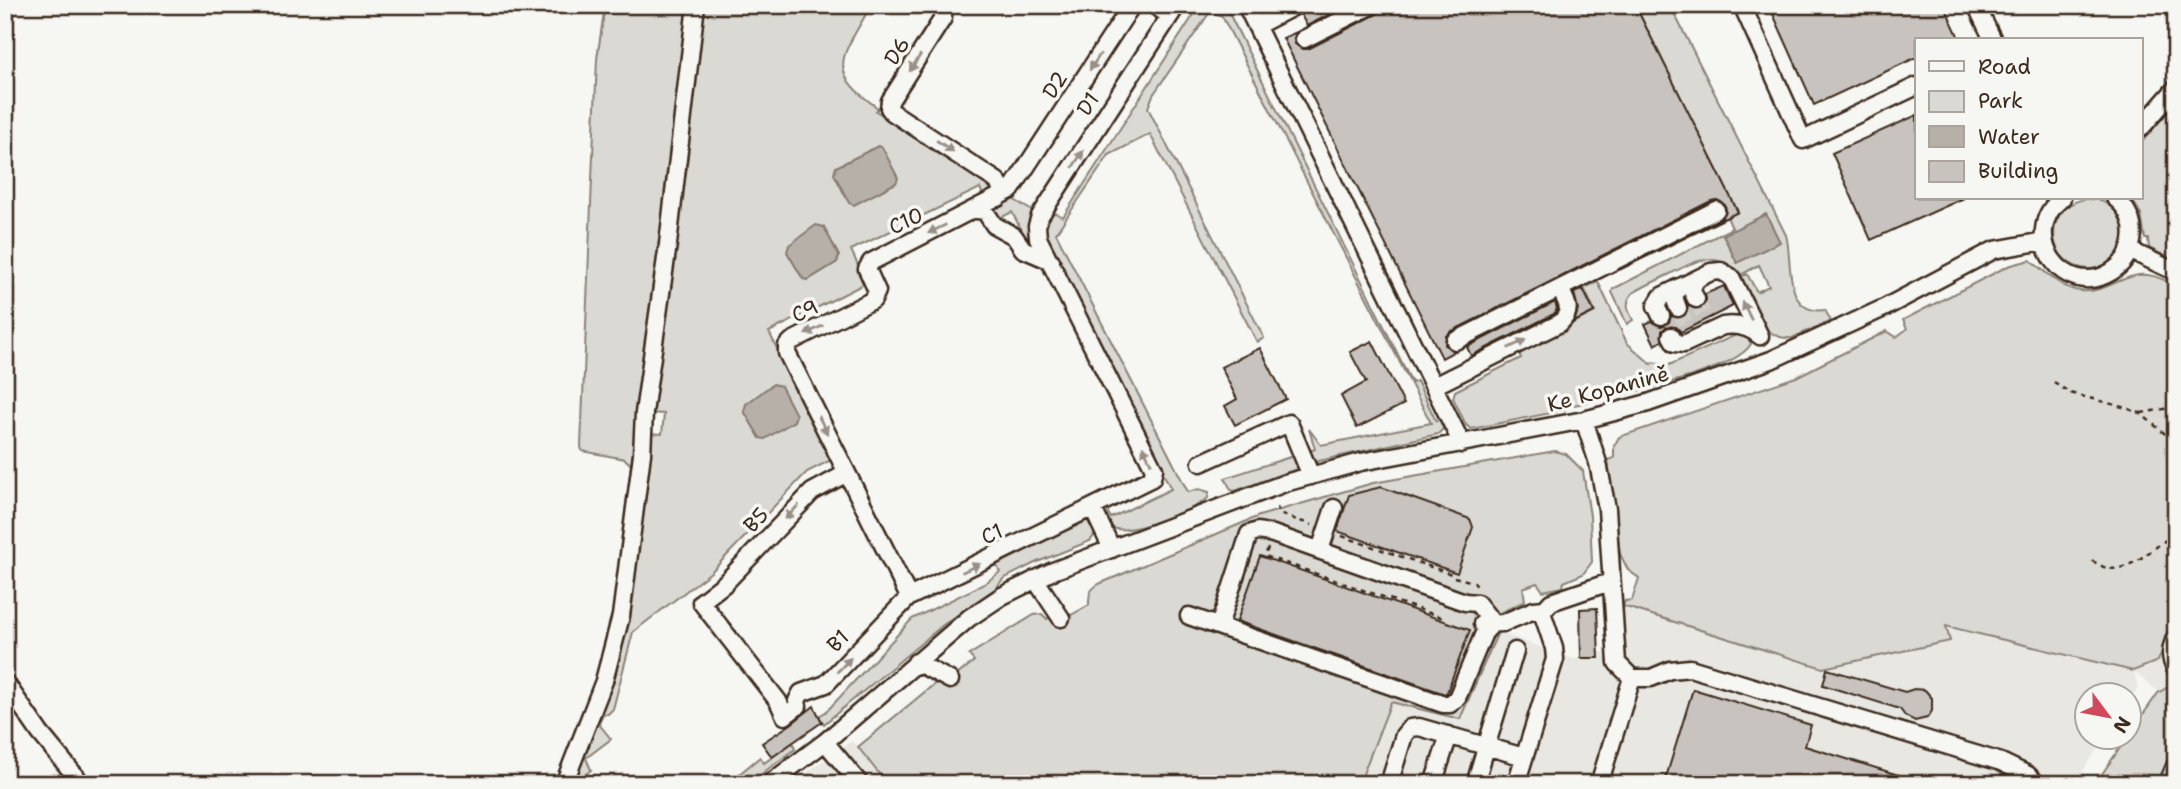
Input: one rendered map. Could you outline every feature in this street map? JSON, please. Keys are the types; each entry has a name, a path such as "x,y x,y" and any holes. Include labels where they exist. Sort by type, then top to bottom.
{"street":[{"path":"564,784 604,681 621,615 696,5"},
{"name":"D2","path":"1014,187 1132,5"},
{"path":"1154,5 1174,10"},
{"path":"1246,5 1462,444"},
{"path":"1256,26 1297,5"},
{"path":"1304,39 1372,5"},
{"path":"1742,5 1804,140 1915,87"},
{"path":"1976,5 1992,38"},
{"name":"D1","path":"1051,261 1038,238 1040,216 1174,10"},
{"name":"D6","path":"940,12 890,101 889,108 997,181 1002,189 998,198"},
{"path":"2142,127 2176,88"},
{"name":"C10","path":"873,300 877,291 867,269 872,262 976,210 1014,187"},
{"path":"2060,200 2049,211 2044,225 2044,241 2054,263 2067,273 2082,278 2099,277 2114,270 2129,250 2132,223 2117,200"},
{"path":"976,210 985,211 994,225 1014,236 1023,249 1051,261"},
{"path":"1455,341 1716,211"},
{"name":"Ke Kopanině","path":"769,784 825,742 984,607 1035,579 1285,483 1361,462 1584,420 1648,403 1771,360 1884,307 1987,253 2008,246 2044,241"},
{"path":"2129,250 2176,272"},
{"name":"C1","path":"909,597 1149,481 1154,472 1051,261"},
{"path":"1661,316 1657,306 1662,296 1721,271 1731,277 1771,360"},
{"path":"1696,299 1691,289 1697,279"},
{"path":"1678,308 1674,297 1679,287"},
{"path":"1434,386 1564,320 1568,305 1560,289"},
{"name":"C9","path":"847,473 787,353 787,346 873,300"},
{"path":"1671,337 1675,343 1681,345 1695,332 1712,323 1746,327 1760,336"},
{"path":"1584,420 1598,463 1607,509 1617,663 1632,678 1651,678 1670,670 1690,668 2001,761 2028,775 2037,784"},
{"path":"1201,463 1289,423 1311,476"},
{"path":"847,473 909,597"},
{"name":"B5","path":"792,711 778,701 701,602 724,584 812,492 847,473"},
{"path":"1320,550 1334,508"},
{"path":"1093,509 1112,549"},
{"path":"1219,626 1250,534 1258,531 1320,550 1465,602 1478,603 1493,623"},
{"path":"1035,579 1061,618"},
{"path":"1516,784 1555,659 1554,648 1542,618 1544,609 1551,602 1610,582"},
{"name":"B1","path":"792,711 801,693 826,684 909,597"},
{"path":"1189,616 1443,704 1450,704 1457,698 1483,633 1493,623 1503,623 1534,610 1544,609"},
{"path":"2176,636 2170,660 2176,670"},
{"path":"1475,784 1515,651"},
{"path":"916,662 950,680"},
{"path":"1600,784 1632,678"},
{"path":"5,682 40,733 82,784"},
{"path":"1389,784 1404,735 1410,728 1419,727 1524,757"},
{"path":"1433,784 1449,736"},
{"path":"825,742 860,784"}],"path":[{"path":"2054,382 2070,393 2140,414 2176,443"},
{"path":"2140,414 2176,407"},
{"path":"1277,507 1279,514 1319,528"},
{"path":"1333,533 1454,575"},
{"path":"2092,561 2108,569 2118,569 2176,534"},
{"path":"1270,542 1265,556 1441,617 1443,610"},
{"path":"2121,784 2128,779 2158,780"}],"shaded area":[{"path":"2176,142 2176,702 2134,672 2136,680 2072,680 2072,750 2096,750 2080,775 2054,774 2045,784 1359,784 1391,702 1460,719 1498,632 1574,659 1599,658 1599,652 1625,652 1623,606 1823,668 1945,626 1896,337 1907,329 1903,320 2008,266 2017,267 2065,299 2152,278 2163,255"},
{"path":"851,741 887,784 791,784"}],"green space":[{"path":"605,5 693,5 609,655 560,784 555,784 595,687 611,626 631,465 625,459 582,451 581,446 597,59"},
{"path":"700,5 871,5 843,61 849,83 878,108 876,111 993,186 995,190 984,197 980,188 851,250 866,283 769,332 831,460 807,472 711,572 633,632 613,709 608,714 603,714 599,724 611,739 586,758 591,770 579,779 582,784 568,784 603,696 647,433 662,434 664,414 649,413","holes":["824,227 839,257 837,262 808,280 804,279"]},
{"path":"1200,5 1229,5 1226,7 1412,383 1417,381 1436,421 1441,419 1443,429 1438,434 1319,461 1235,491 1231,490 1225,478 1315,449 1309,429 1321,445 1431,423 1222,16 1210,12 1153,95 1148,108 1264,338 1257,342 1150,134 1109,155 1056,233 1188,492 1199,489 1209,492 1208,498 1201,503 1176,515 1133,528 1112,528 1104,511 1107,511 1111,518 1171,489 1045,234 1047,219 1052,211 1063,217"},
{"path":"1635,5 1670,5 1786,235 1796,295 1802,304 1811,309 1825,310 1831,321 1792,338 1772,333 1764,327 1752,309 1738,279 1747,274 1757,292 1769,286 1759,265 1737,277 1721,262 1704,260 1633,293 1628,310 1633,320 1627,324 1613,289 1732,228 1727,217 1738,212"},
{"path":"2176,101 2176,262 2149,248 2141,214 2132,200 2142,200 2142,142"},
{"path":"1013,199 1032,211 1028,243 1012,212 996,220 991,210"},
{"path":"2078,200 2103,201 2114,209 2124,227 2124,241 2118,254 2109,263 2096,269 2082,269 2069,263 2060,254 2054,241 2056,220 2064,209"},
{"path":"2030,260 2060,283 2074,290 2095,290 2140,275 2176,285 2176,621 2158,661 2133,671 1946,626 1950,641 1823,668 1623,606 1625,601 1632,600 1639,578 1628,570 1620,554 1608,460 1614,458 1614,446 1619,437 1796,377 1887,331 1896,337 1907,329 1903,320 2008,266"},
{"path":"1598,282 1627,343 1651,364 1654,362 1667,366 1738,334 1747,336 1751,344 1720,366 1666,384 1565,407 1565,410 1471,429 1466,425 1453,398 1455,391 1521,358 1518,351 1595,312 1584,288"},
{"path":"1555,451 1566,454 1583,471 1590,516 1592,562 1583,574 1564,582 1563,587 1543,591 1537,583 1523,588 1525,601 1499,613 1501,625 1460,719 1391,702 1359,784 887,784 858,747 938,681 945,685 974,661 969,655 1034,615 1042,614 1047,619 1052,616 1057,623 1089,605 1090,593 1099,584 1259,516 1373,483"},
{"path":"1091,521 1094,529 1094,536 1090,541 1003,579 996,588 943,625 824,724 819,716 827,711 912,619 984,584 1000,572 996,564"},
{"path":"2168,687 2176,690 2176,784 2095,784 2119,750 2142,750 2142,716 2158,693"},
{"path":"793,742 795,749 748,784 727,784 760,757 764,763"}],"water":[{"path":"878,146 882,147 898,178 896,183 854,205 849,203 834,174 836,167"},
{"path":"1766,214 1780,242 1737,263 1723,235"},
{"path":"816,225 824,227 839,256 837,262 808,280 803,279 787,252 789,245"},
{"path":"773,384 781,386 796,415 794,421 765,439 760,438 744,411 746,404"}],"building":[{"path":"1307,5 1348,5 1307,26 1301,15"},
{"path":"1382,5 1635,5 1738,212 1619,270 1721,219 1726,211 1725,205 1717,200 1711,201 1450,332 1446,336 1445,345 1455,351 1442,358 1283,38 1297,32 1295,44 1308,49 1377,14"},
{"path":"1769,5 1944,5 1959,38 1915,38 1915,58 1814,105"},
{"path":"1915,116 1915,200 1960,200 1871,240 1832,153"},
{"path":"1724,286 1733,306 1681,332 1676,327 1666,327 1662,331 1662,341 1655,345 1645,324 1652,321 1661,326 1669,322 1671,316 1682,318 1688,305 1695,309 1701,308 1706,300 1705,294"},
{"path":"1583,289 1594,312 1574,322 1578,310 1574,293"},
{"path":"1555,302 1557,309 1554,314 1471,356 1467,347"},
{"path":"1372,341 1404,404 1357,428 1341,396 1366,382 1350,352"},
{"path":"1260,348 1286,399 1235,425 1225,406 1237,399 1221,367"},
{"path":"1381,487 1470,519 1473,527 1457,573 1337,531 1349,495"},
{"path":"1260,556 1470,630 1447,692 1445,694 1237,621"},
{"path":"1597,608 1599,658 1581,658 1580,609"},
{"path":"1827,669 1905,692 1925,690 1932,698 1932,711 1927,718 1915,721 1905,716 1900,709 1823,685"},
{"path":"1693,689 1811,725 1805,746 1918,781 1918,784 1664,784"},
{"path":"814,706 822,722 772,757 762,743"},
{"path":"2176,741 2176,784 2157,784"}],"tunnel":[{"path":"1696,299 1706,319"},
{"path":"1678,308 1688,328"}]}
